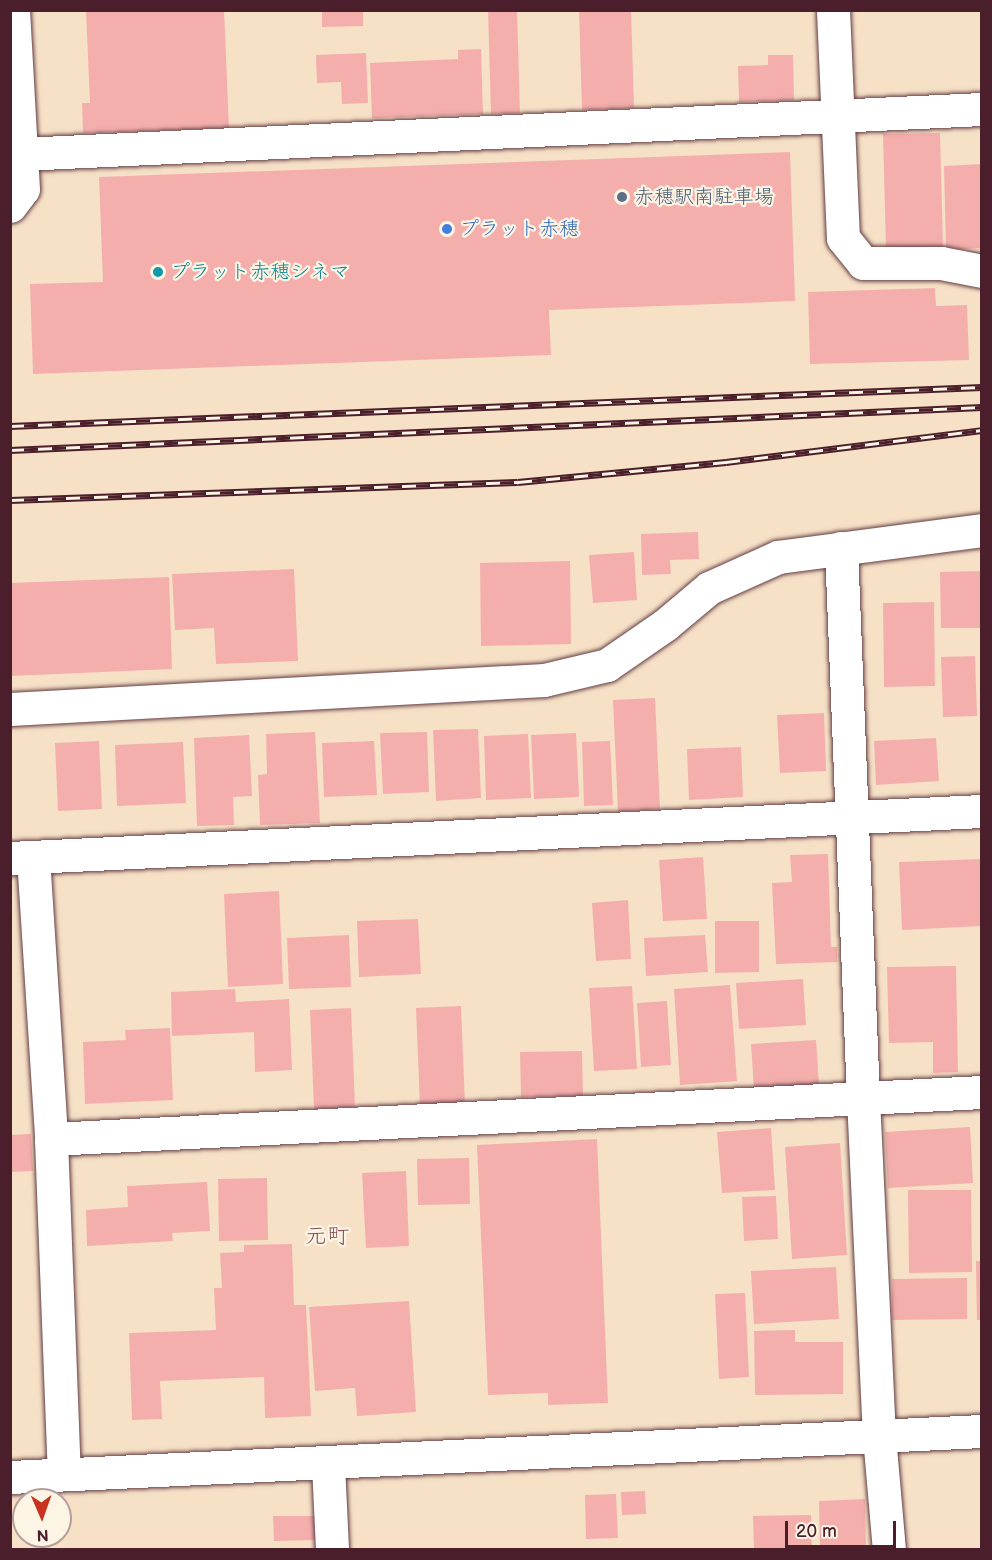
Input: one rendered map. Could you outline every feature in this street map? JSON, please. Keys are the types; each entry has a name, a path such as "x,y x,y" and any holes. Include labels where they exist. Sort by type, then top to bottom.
{"street":[{"path":"10,206 23,189 13,10"},
{"path":"833,10 843,238 863,263 941,263 981,271"},
{"path":"21,154 981,109"},
{"path":"10,709 544,680 607,665 665,625 709,588 778,557 981,530"},
{"path":"841,548 879,1436 889,1550"},
{"path":"64,1474 51,1139 22,858 981,811"},
{"path":"51,1139 981,1092"},
{"path":"10,1477 328,1464 981,1431"},
{"path":"328,1464 332,1550"}],"building":[{"path":"86,10 224,10 229,128 83,133 82,103 90,103"},
{"path":"322,10 363,10 363,26 322,27"},
{"path":"488,10 517,10 520,113 491,114"},
{"path":"579,10 631,10 634,108 582,110"},
{"path":"481,49 483,114 372,118 370,63 458,59 458,50"},
{"path":"366,53 368,103 342,104 341,82 317,83 316,55"},
{"path":"768,55 793,55 794,100 739,102 738,66 768,65"},
{"path":"940,133 943,247 886,249 883,134"},
{"name":"プラット赤穂","path":"790,152 795,301 549,310 551,355 33,374 30,284 103,282 99,177"},
{"path":"982,164 982,248 946,250 944,166"},
{"path":"935,288 936,306 967,305 969,360 810,364 808,292"},
{"path":"698,532 699,559 670,560 671,574 642,575 641,534"},
{"path":"634,552 637,600 593,603 589,555"},
{"path":"570,561 571,644 481,646 480,563"},
{"path":"294,569 298,661 216,664 214,628 175,630 172,574"},
{"path":"982,571 982,628 941,628 940,572"},
{"path":"169,577 172,669 10,676 10,583"},
{"path":"934,602 935,686 884,687 883,603"},
{"path":"975,656 977,716 943,717 941,657"},
{"path":"655,698 660,809 618,812 613,700"},
{"path":"824,713 826,771 780,773 777,715"},
{"path":"478,729 481,798 436,801 433,730"},
{"path":"315,732 320,823 260,825 258,775 267,774 266,734"},
{"path":"427,732 429,792 383,794 380,733"},
{"path":"576,733 579,797 534,799 531,735"},
{"path":"528,734 531,798 486,800 484,736"},
{"path":"249,735 252,796 233,797 234,825 197,826 194,738"},
{"path":"936,738 939,781 876,785 874,741"},
{"path":"99,741 102,809 58,811 55,743"},
{"path":"374,741 377,795 324,797 322,743"},
{"path":"610,741 613,805 584,806 582,742"},
{"path":"183,742 186,803 117,806 115,745"},
{"path":"741,747 743,797 689,800 687,749"},
{"path":"828,854 831,947 837,947 837,962 776,964 772,883 792,882 790,855"},
{"path":"703,857 707,919 663,921 659,860"},
{"path":"982,859 982,926 902,930 899,862"},
{"path":"279,891 283,984 228,987 224,894"},
{"path":"628,900 631,959 596,961 592,903"},
{"path":"418,919 421,974 359,977 357,921"},
{"path":"715,921 759,921 759,972 715,973"},
{"path":"349,935 351,987 289,989 287,938"},
{"path":"705,935 708,972 646,976 644,938"},
{"path":"956,966 958,1072 933,1073 933,1042 889,1043 887,967"},
{"path":"803,979 806,1025 739,1029 736,983"},
{"path":"730,985 737,1081 680,1085 674,989"},
{"path":"632,986 637,1069 594,1071 589,988"},
{"path":"235,989 236,1002 289,999 292,1070 255,1072 254,1032 172,1036 171,992"},
{"path":"667,1001 671,1065 641,1067 637,1003"},
{"path":"461,1006 465,1104 420,1107 416,1008"},
{"path":"351,1008 355,1107 314,1109 310,1010"},
{"path":"170,1028 173,1100 85,1104 83,1042 126,1040 125,1030"},
{"path":"816,1040 819,1085 754,1089 751,1044"},
{"path":"582,1051 583,1096 521,1097 520,1052"},
{"path":"970,1127 973,1183 888,1188 885,1132"},
{"path":"771,1128 775,1190 722,1193 717,1132"},
{"path":"31,1134 33,1171 10,1172 10,1135"},
{"path":"597,1139 608,1403 548,1405 548,1393 488,1395 477,1145"},
{"path":"840,1143 847,1255 792,1259 785,1147"},
{"path":"469,1158 470,1204 418,1205 417,1159"},
{"path":"406,1171 409,1246 366,1248 362,1173"},
{"path":"267,1178 268,1240 219,1241 218,1179"},
{"path":"207,1182 210,1231 172,1233 173,1241 87,1246 86,1210 128,1207 127,1186"},
{"path":"908,1190 971,1190 972,1272 909,1273"},
{"path":"776,1196 778,1239 744,1241 742,1197"},
{"path":"292,1244 294,1305 306,1305 311,1416 265,1418 264,1377 160,1381 162,1419 132,1420 129,1333 216,1330 214,1288 222,1288 220,1253 244,1252 244,1245"},
{"path":"976,1261 982,1261 982,1320 977,1320"},
{"path":"836,1267 839,1319 754,1324 751,1271"},
{"path":"967,1278 967,1319 892,1320 892,1279"},
{"path":"745,1293 749,1377 719,1379 715,1294"},
{"path":"409,1301 416,1412 357,1416 355,1388 315,1391 309,1307"},
{"path":"795,1330 795,1342 843,1342 843,1394 755,1395 754,1331"},
{"path":"645,1491 646,1514 622,1515 621,1492"},
{"path":"616,1494 618,1538 586,1539 585,1495"},
{"path":"865,1499 866,1550 820,1550 819,1501"},
{"path":"811,1515 812,1550 754,1550 753,1516"},
{"path":"273,1516 318,1516 319,1540 274,1541"}],"railway":[{"path":"10,426 982,387"},
{"path":"10,450 982,407"},
{"path":"10,500 518,482 726,462 982,430"}],"place":[{"name":"赤穂駅南駐車場","path":"622,197"},
{"name":"プラット赤穂","path":"447,229"},
{"name":"プラット赤穂シネマ","path":"158,272"}],"district":[{"name":"元町","path":"327,1237"}]}
